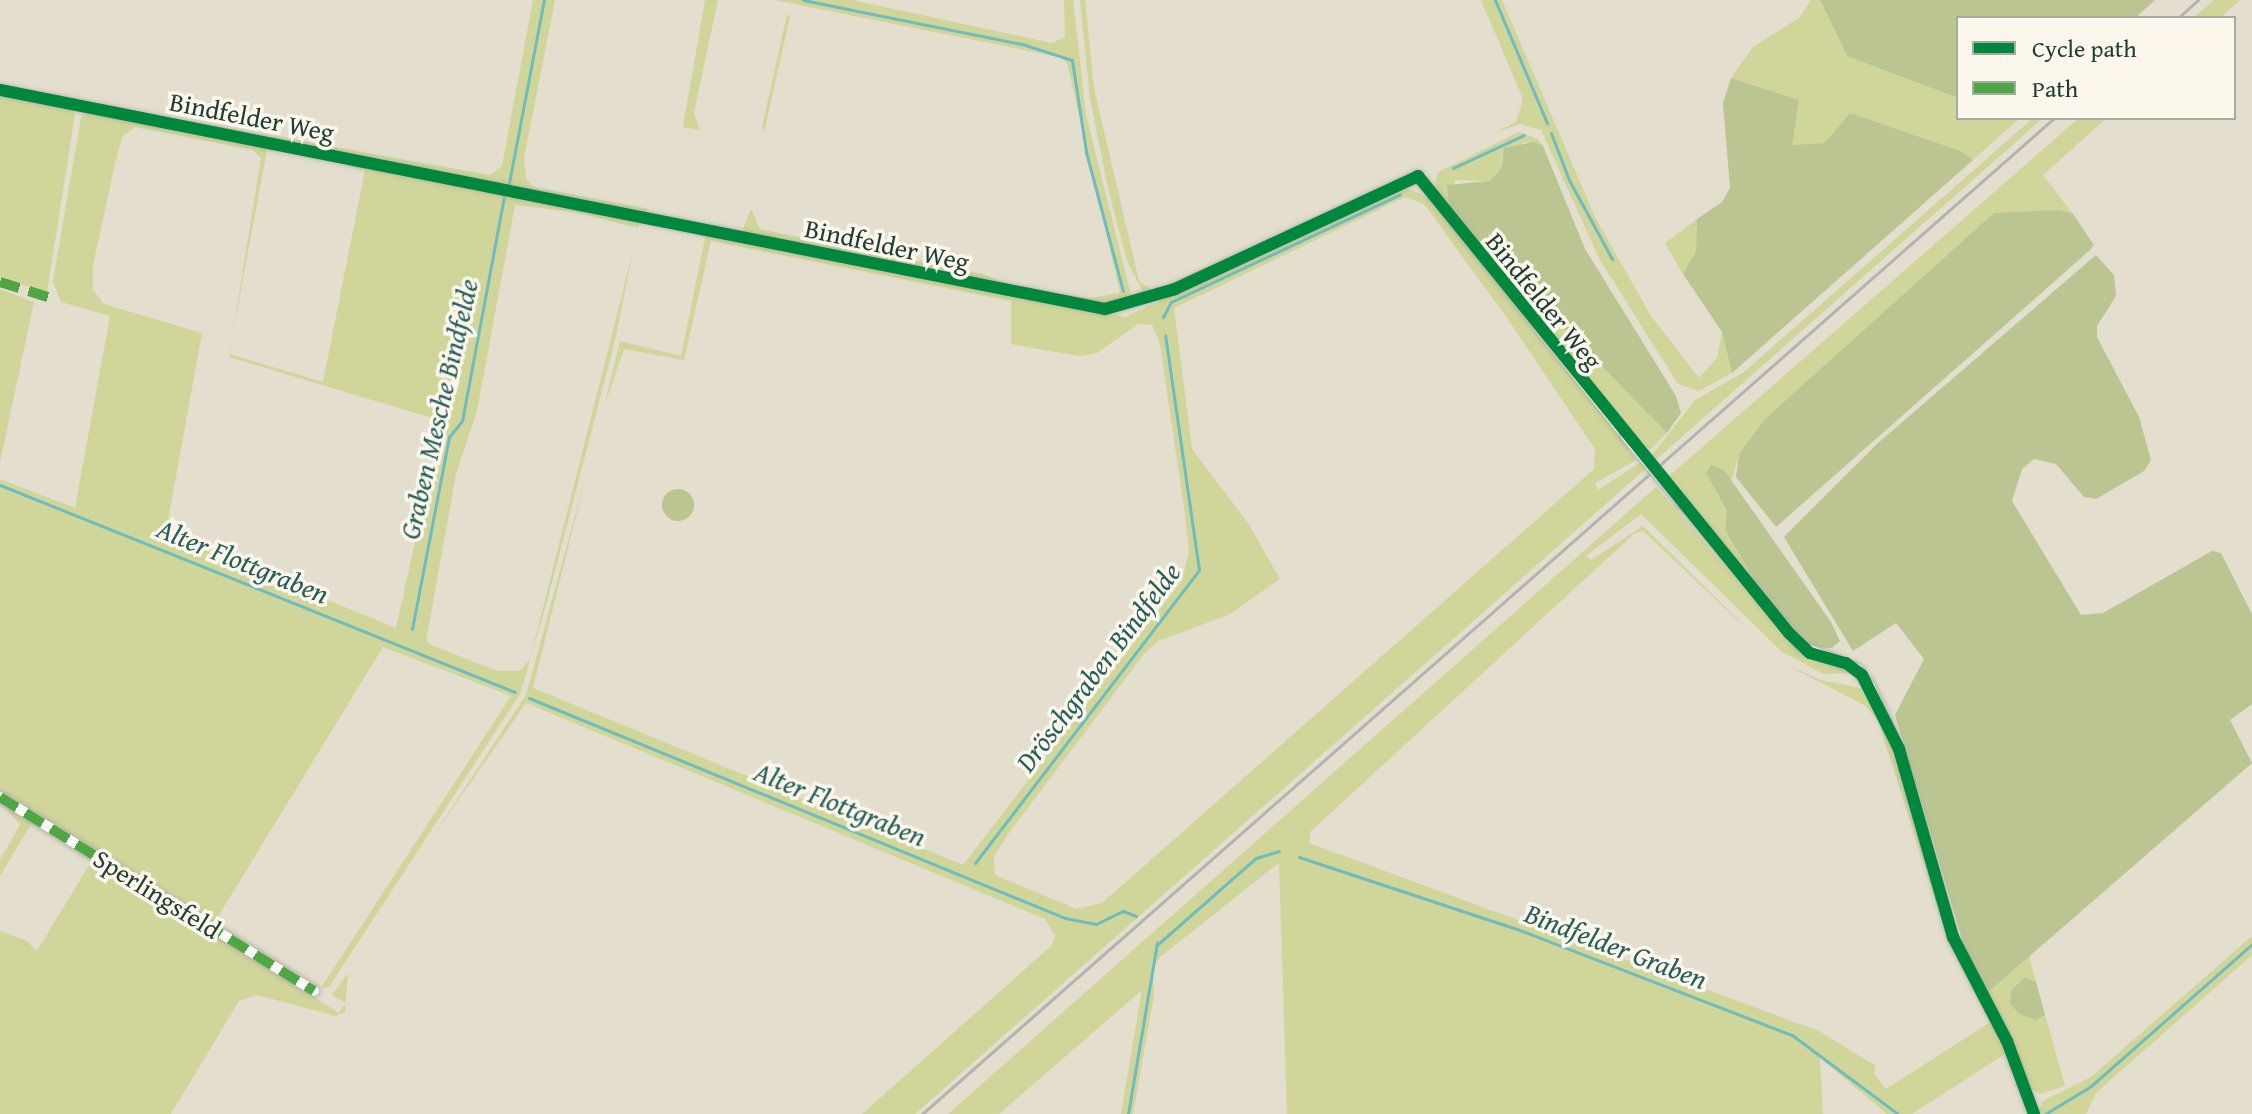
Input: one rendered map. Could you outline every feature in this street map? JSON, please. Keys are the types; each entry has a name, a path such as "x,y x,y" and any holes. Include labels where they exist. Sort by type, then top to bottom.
{"street":[{"name":"Bindfelder Weg","path":"0,90 1105,309 1140,303 1175,289 1418,176 1626,436 1802,647 1846,663 1870,687 1899,749 1953,937 2007,1041 2033,1111"},
{"name":"Sperlingsfeld","path":"0,797 314,991"}],"green space":[{"path":"533,0 555,0 524,158 526,178 533,187 649,209 643,214 91,103 490,175 502,166"},
{"path":"705,0 718,0 694,113 700,130 683,127"},
{"path":"774,0 852,0 1052,43 1065,37 1064,0 1073,0 1086,115 1131,295 1115,303 1064,299 741,234 751,209 760,229 982,274 1015,287 1089,298 1120,293 1067,63 1059,57"},
{"path":"1080,0 1085,0 1094,88 1139,281 1152,290 1176,283 1144,294 1127,261 1108,188 1090,98"},
{"path":"1481,0 1502,0 1595,217 1651,316 1699,378 1717,358 1722,332 1732,373 1699,391 1678,384 1599,258 1541,130 1520,124 1494,133 1516,122 1523,99"},
{"path":"1811,0 1820,0 1847,56 1956,97 1956,120 2018,120 1973,160 1961,151 1850,113 1826,143 1791,145 1799,100 1731,78 1753,47 1800,17"},
{"path":"1820,0 2155,0 2137,16 1956,16 1956,97 1847,56"},
{"path":"2214,0 2240,0 2222,16 2195,16"},
{"path":"787,14 790,17 764,133 762,127"},
{"path":"1731,78 1799,100 1792,145 1825,143 1850,113 1961,151 1973,160 1732,373 1722,332 1683,274 1696,251 1697,219 1722,202 1730,188 1723,103"},
{"path":"0,96 72,108 75,114 47,292 0,278"},
{"path":"87,111 288,152 267,150 233,335 261,158 253,150 135,127 122,137 93,265 93,290 104,304 202,333 167,526 171,536 396,628 442,421 229,357 229,354 323,382 365,170 314,156 639,223 638,228 575,212 515,205 477,411 456,474 426,641 433,646 498,671 520,671 530,659 633,251 615,341 548,598 520,694 329,987 321,988 511,696 383,647 214,923 0,792 0,479 75,508 110,316 61,302 53,281 81,118"},
{"path":"2031,120 2041,120 915,1114 862,1114 1052,945 1055,936 1045,919 526,703 434,835 526,695 587,472 533,688 963,865 1182,580 1189,552 1185,515 1160,344 1152,325 1138,324 1097,353 1079,356 1011,344 1011,301 711,241 684,360 624,349 604,407 620,341 681,356 705,238 683,229 1125,317 1407,188 1427,197 1623,439 1636,460 1595,483 1598,490 1653,454 1695,400 1744,372","holes":["1405,197 1424,204 1507,318 1595,449 1594,469 1102,903 1076,909 995,875 994,856 1008,834 1144,654 1158,641 1230,614 1280,579 1248,523 1192,449 1174,308"]},
{"path":"2077,120 2105,120 2043,175 2073,214 1994,213 1739,454 1731,482 1724,470 1706,473 1727,511 1725,530 1763,594 1668,477"},
{"path":"1519,132 1538,139 1543,146 1525,142 1502,155 1501,169 1489,181 1455,180 1450,213 1434,189 1438,172"},
{"path":"1534,142 1543,146 1585,249 1676,396 1681,413 1667,433 1552,315 1520,299 1450,213 1447,185 1489,181 1501,169 1504,148"},
{"path":"2058,210 2073,214 2094,245 2090,250 1776,527 1736,477 1739,454 1765,419 1994,213"},
{"path":"1697,219 1696,251 1683,274 1665,243"},
{"path":"2096,255 2114,275 2116,296 2097,326 2097,337 2139,417 2151,460 2144,471 2096,499 2084,497 2056,464 2034,459 2022,469 2012,501 2081,615 2103,613 2212,551 2221,553 2252,614 2252,704 2230,720 2252,763 1987,993 1964,945 1895,715 1924,659 1896,623 1853,651 1784,537 1878,443"},
{"path":"0,289 34,302 0,462"},
{"path":"1520,299 1552,315 1667,433 1650,450 1625,428"},
{"path":"1711,465 1724,470 1831,622 1840,641 1832,648 1805,646 1763,594 1725,530 1727,511 1706,473"},
{"path":"1656,487 1800,653 1850,673 1824,674 1782,652 1641,514 1586,556 1591,560 1643,526 1761,642 1643,531 1635,533 1310,832 1309,843 1819,1031 1876,1066 1874,1074 1886,1089 1992,1021 2008,1052 1912,1114 1887,1114 1820,1058 1823,1114 1287,1114 1279,863 1160,957 1153,968 1154,995 1133,1114 1121,1114 1142,990 999,1114 948,1114"},
{"path":"678,489 689,494 694,505 689,516 678,521 667,516 662,505 667,494"},
{"path":"1785,664 1821,680 1866,689 1894,750 1951,948 1878,721 1866,706"},
{"path":"0,801 33,821 0,876 0,860 20,825"},
{"path":"94,857 339,1013 346,1003 345,1012 336,1016 257,995 239,1001 171,1114 0,1114 0,931 27,941 37,951"},
{"path":"2252,936 2252,955 2096,1093 2086,1114 2038,1114 2043,1101 2091,1077"},
{"path":"2029,956 2036,982 2026,977 2036,1020 2045,1015 2065,1086 2041,1094 2032,1090 1987,993"},
{"path":"348,973 346,1003 332,995"},
{"path":"2026,977 2036,982 2045,1015 2036,1020 2019,1014 2010,1003 2012,989"}],"waterway":[{"name":"Graben Mesche Bindfelde","path":"509,183 544,0"},
{"name":"Graben Mesche Bindfelde","path":"803,0 1022,44 1072,60 1086,152 1123,291"},
{"name":"Dröschgraben Bindfelde","path":"1495,0 1547,123"},
{"path":"1551,133 1569,180 1612,259"},
{"name":"Dröschgraben Bindfelde","path":"1453,168 1524,135"},
{"name":"Dröschgraben Bindfelde","path":"1163,317 1171,302 1400,194"},
{"name":"Graben Mesche Bindfelde","path":"412,629 449,437 462,421 504,197"},
{"name":"Dröschgraben Bindfelde","path":"975,863 1199,570 1165,335"},
{"name":"Alter Flottgraben","path":"0,485 515,692"},
{"name":"Alter Flottgraben","path":"529,698 1065,918 1096,924 1123,911 1136,916"},
{"name":"Bindfelder Graben","path":"1158,944 1256,858 1279,851"},
{"name":"Bindfelder Graben","path":"1299,857 1517,929 1792,1035 1898,1114"},
{"name":"Alter Flottgraben","path":"1128,1114 1157,942"},
{"name":"Bindfelder Graben","path":"2045,1114 2091,1086 2252,944"}],"railway":[{"path":"2180,16 2198,0"},
{"path":"922,1114 2052,120"}],"marked path":[{"path":"0,282 54,299"},
{"path":"0,797 314,991"}],"cycle path":[{"path":"0,90 1105,309 1175,289 1418,176 1789,633 1810,653 1846,663 1862,675 1899,749 1953,937 2007,1041 2034,1114"}]}
